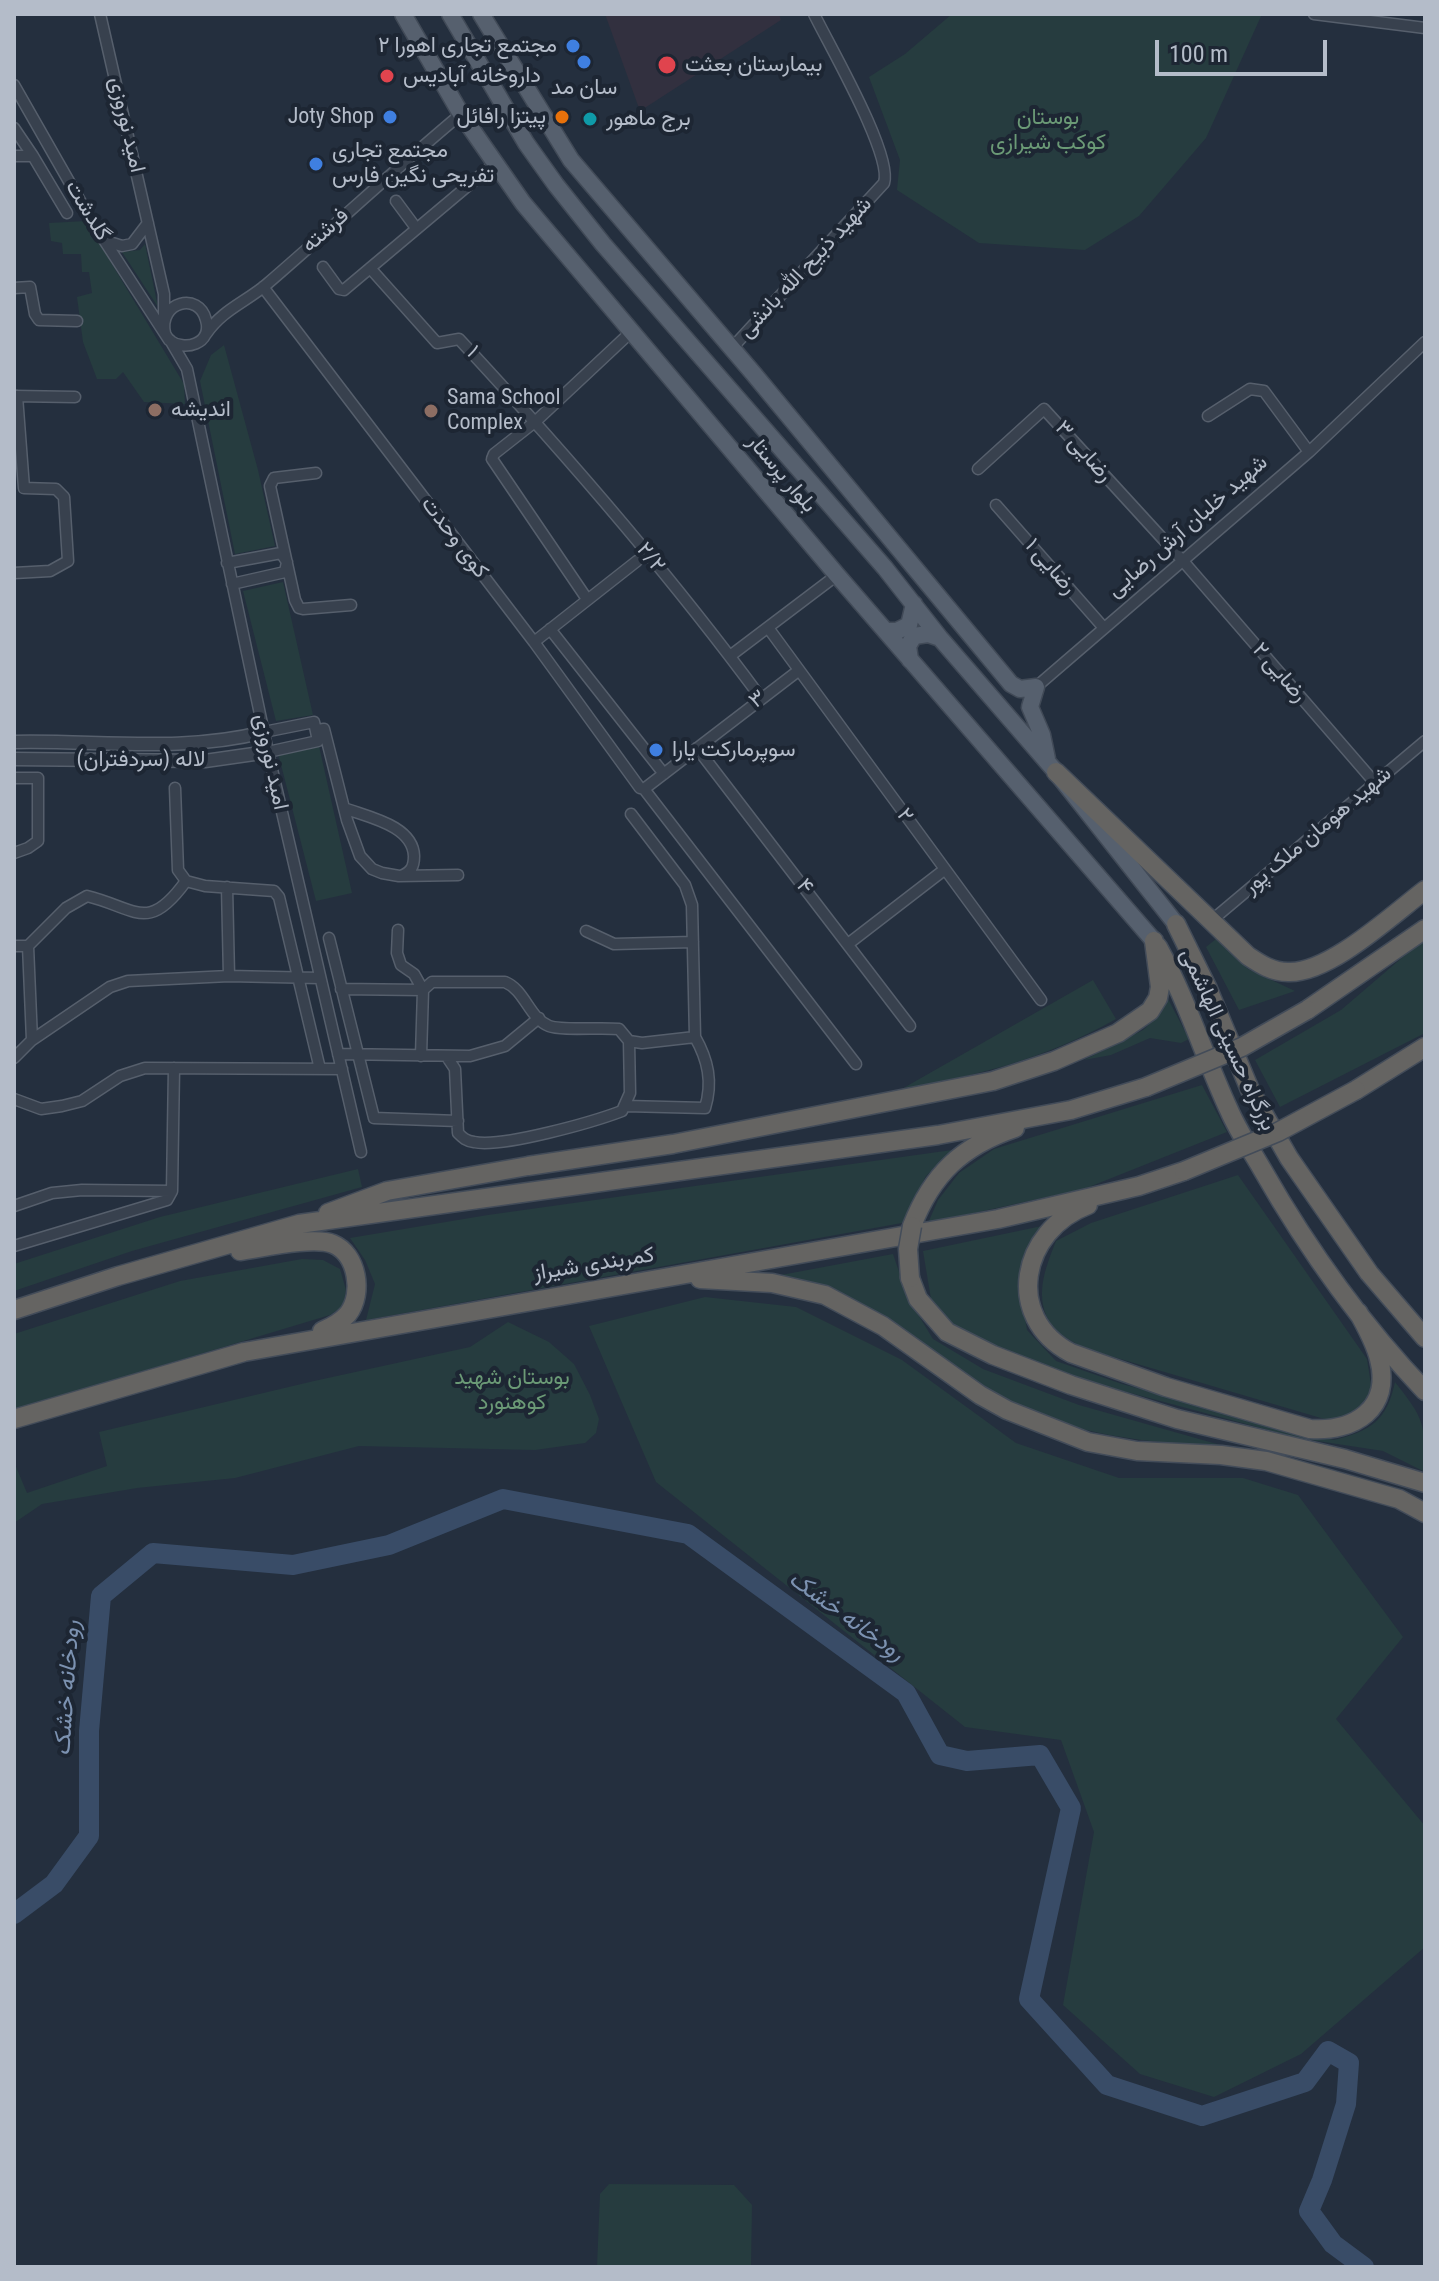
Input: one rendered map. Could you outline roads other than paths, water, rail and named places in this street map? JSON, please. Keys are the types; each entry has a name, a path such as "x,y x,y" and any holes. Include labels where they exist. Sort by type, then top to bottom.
{"highway":[{"path":"1052,768 1248,956 1276,971 1302,971 1331,960 1425,890"},
{"name":"بزرگراه حسینی الهاشمی","path":"1176,924 1208,989 1250,1090 1289,1158 1369,1273 1425,1338"},
{"path":"1425,929 1307,1010 1242,1047 1146,1087 1009,1130 967,1150 952,1161 919,1208 908,1249 910,1278 918,1299 947,1332 993,1355 1177,1419 1345,1459 1425,1483"},
{"path":"14,1310 299,1224 387,1191 673,1144 993,1081 1039,1066 1118,1033 1150,1011 1160,987 1154,941"},
{"name":"بزرگراه حسینی الهاشمی","path":"1154,941 1177,982 1230,1112 1300,1232 1358,1312 1418,1384 1425,1402"},
{"path":"1416,1062 1425,1047"},
{"name":"کمربندی شیراز","path":"14,1419 182,1368 301,1340 890,1240 1139,1186 1278,1132 1416,1062"},
{"path":"299,1224 818,1153 1071,1110"},
{"path":"1139,1186 1079,1209 1054,1227 1034,1255 1028,1287 1030,1304 1036,1320 1059,1346 1166,1387 1310,1429 1330,1430 1351,1425 1368,1412 1376,1401 1382,1379 1380,1359 1358,1312"},
{"path":"178,1259 316,1242 332,1244 349,1254 357,1278 350,1312 334,1326 301,1340"},
{"path":"665,1277 772,1283 825,1295 883,1326 980,1395 1007,1410 1088,1442 1137,1451 1221,1455 1266,1461 1399,1499 1425,1513"},
{"path":"1396,1303 1425,1314"}],"main road":[{"name":"بلوار پرستار","path":"403,14 461,114 523,203 837,575 1154,941"},
{"name":"بلوار پرستار","path":"450,14 511,117 556,185 594,233 914,604 1052,768 1176,924"},
{"path":"481,14 571,160 753,373 1011,684 1020,689 1036,687 1030,707 1052,768"},
{"path":"511,117 535,105"},
{"path":"753,373 750,413 787,416"},
{"path":"886,631 909,625 914,604"},
{"path":"910,660 908,646 914,636 928,634 940,638"}],"street":[{"name":"امید نوروزی","path":"100,14 162,284 164,319"},
{"name":"شهید ذبیح الله بانشی","path":"732,348 884,183 886,177 876,139 814,14"},
{"path":"1314,14 1425,28"},
{"name":"گلدشت","path":"14,85 105,240 187,369"},
{"name":"فرشته","path":"187,369 190,356 223,312 263,287 461,114"},
{"path":"14,128 67,213"},
{"path":"14,156 33,156"},
{"path":"323,267 342,291 495,163"},
{"path":"396,201 416,228"},
{"path":"105,240 122,246 132,244 148,223"},
{"name":"۱","path":"370,268 437,343 459,339 536,421"},
{"path":"162,284 201,310 223,312"},
{"path":"14,288 30,287 39,320 77,321"},
{"name":"کوی وحدت","path":"263,287 534,642 640,788 644,789 856,1064"},
{"path":"187,303 173,307 164,319 167,337 182,347 196,344 203,337 207,321 201,310"},
{"path":"587,599 492,459 631,332"},
{"name":"شهید خلبان آرش رضایی","path":"1036,687 1309,452 1424,347"},
{"name":"امید نوروزی","path":"187,369 268,752 361,1152"},
{"path":"1208,416 1250,389 1257,388 1264,391 1309,452"},
{"path":"14,573 50,571 68,561 64,497 56,489 24,488 15,396 75,397"},
{"name":"رضایی ۳","path":"978,469 1044,409 1183,561"},
{"name":"۲/۲","path":"536,421 730,656 761,698"},
{"path":"316,473 274,478 271,481 295,600 299,608 351,605"},
{"name":"رضایی ۱","path":"996,505 1104,628"},
{"path":"227,563 281,553 287,562 285,572 232,584"},
{"path":"534,642 637,561"},
{"name":"رضایی ۲","path":"1183,561 1376,784"},
{"path":"730,656 837,575"},
{"path":"550,629 664,774"},
{"name":"۲","path":"769,629 1041,1000"},
{"name":"۳","path":"644,789 798,671"},
{"path":"264,732 314,722 318,730 318,741 268,752"},
{"path":"318,730 324,729 360,856 372,869 399,876 458,875"},
{"name":"لاله (سردفتران)","path":"14,742 175,744 235,739 264,732"},
{"path":"53,741 54,759"},
{"name":"شهید هومان ملک پور","path":"1211,921 1425,741"},
{"name":"۴","path":"697,748 910,1026"},
{"name":"لاله (سردفتران)","path":"14,759 205,761 268,752"},
{"path":"14,778 38,778 38,841 14,853"},
{"path":"175,788 178,870 186,881 274,891 279,897 320,1069"},
{"path":"344,808 378,820 408,840 413,850 413,867 399,876"},
{"path":"626,1106 705,1108 710,1083 695,1037 692,905 685,885 631,814"},
{"path":"848,944 944,870"},
{"path":"14,946 28,946 66,908 87,896 128,912 147,914 172,900 186,881"},
{"path":"227,887 229,976"},
{"path":"398,930 397,953 401,965 414,974 423,990 421,1056"},
{"path":"586,931 614,944 693,942"},
{"path":"329,938 374,1118 458,1121"},
{"path":"28,946 32,1040"},
{"path":"14,1058 32,1040 110,987 128,981 229,976 319,978"},
{"path":"341,989 423,990 432,982 505,982 514,986 549,1026 619,1029 629,1041 630,1093 622,1111 605,1117 498,1143 465,1140 458,1133 455,1069 447,1057"},
{"path":"338,1054 470,1056 505,1046 539,1018"},
{"path":"629,1041 642,1043 695,1037"},
{"path":"14,1099 41,1109 62,1106 82,1101 120,1076 145,1068 342,1069"},
{"path":"14,1246 167,1200 172,1191 174,1068"},
{"path":"14,1206 52,1193 82,1190 172,1191"}],"waterway":[{"name":"رودخانه خشک","path":"14,1914 54,1884 89,1836 89,1731 101,1596 153,1553 293,1565 389,1545 503,1499 688,1534 906,1693 940,1755 967,1761 1040,1755 1071,1808 1029,1999 1107,2085 1202,2116 1305,2082 1328,2051 1349,2063 1346,2104 1309,2211 1333,2244 1364,2267"}],"place":[{"name":"مجتمع تجاری اهورا ۲","path":"573,46"},
{"name":"سان مد","path":"584,62"},
{"name":"بیمارستان بعثت","path":"667,65"},
{"name":"داروخانه آبادیس","path":"387,76"},
{"name":"Joty Shop","path":"390,117"},
{"name":"پیتزا رافائل","path":"562,117"},
{"name":"برج ماهور","path":"590,119"},
{"name":"مجتمع تجاری تفریحی نگین فارس","path":"316,164"},
{"name":"اندیشه","path":"155,410"},
{"name":"Sama School Complex","path":"431,411"},
{"name":"سوپرمارکت یارا","path":"656,750"}],"park label":[{"name":"بوستان کوکب شیرازی","path":"1048,130"},
{"name":"بوستان شهید کوهنورد","path":"512,1390"}]}
